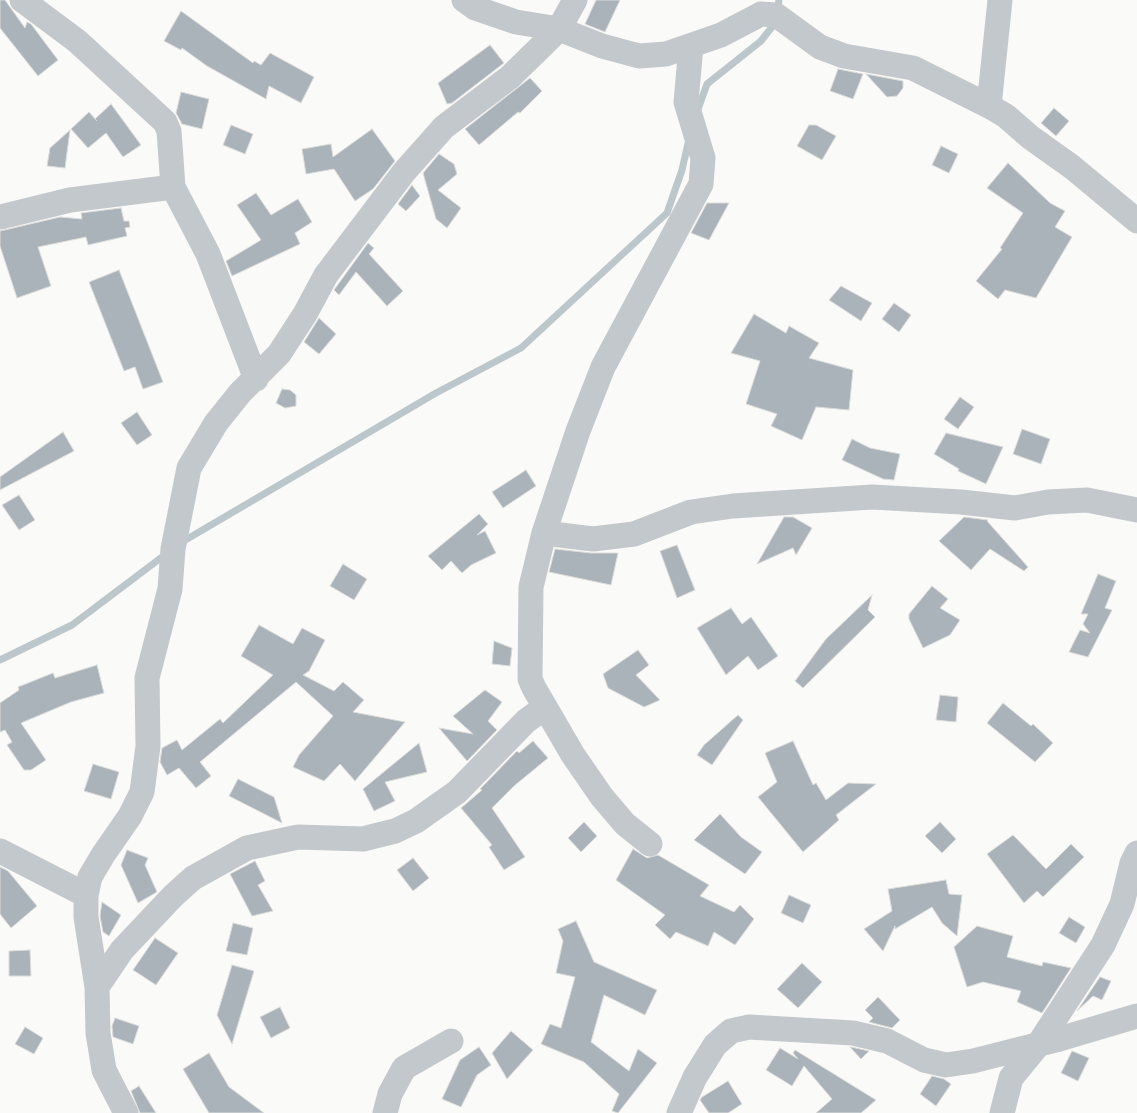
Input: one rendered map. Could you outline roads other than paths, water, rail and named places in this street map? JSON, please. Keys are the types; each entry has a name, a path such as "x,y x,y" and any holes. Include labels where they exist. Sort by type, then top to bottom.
{"street":[{"path":"22,0 77,41 165,122 169,131 173,187 208,254 256,379"},
{"path":"464,0 475,8 516,22 559,29 602,46 640,56 666,54 720,35 761,14 776,15 820,47 844,56 913,68 989,106 1006,116 1030,137 1072,167 1137,221"},
{"path":"126,1113 104,1070 98,1033 97,987 86,917 86,895 90,877 130,816 142,792 148,746 147,678 170,589 173,549 189,468 216,423 240,393 279,354 305,314 326,275 404,172 444,127 510,77 559,29 575,0"},
{"path":"989,106 1000,0"},
{"path":"650,844 625,824 602,797 544,708 530,679 531,587 544,533 578,431 603,367 701,184 703,158 686,102 690,46"},
{"path":"0,217 70,200 173,187"},
{"path":"544,533 594,539 634,534 691,512 733,506 872,498 961,502 1015,508 1048,502 1088,500 1137,510"},
{"path":"97,987 122,950 173,896 193,878 247,848 298,837 363,839 395,831 416,821 457,792 526,721 544,708"},
{"path":"0,851 86,895"},
{"path":"1002,1113 1011,1078 1038,1045 1103,945 1122,904 1132,863 1137,853"},
{"path":"678,1113 695,1077 715,1045 731,1031 749,1027 853,1033 887,1042 924,1060 946,1065 973,1061 1038,1045 1137,1016"},
{"path":"385,1113 390,1094 404,1068 452,1041"}],"waterway":[{"path":"697,112 707,84 761,41 775,23 779,0"},
{"path":"182,542 436,393 521,348 667,213 682,170 689,139"},
{"path":"0,660 72,625 166,554"}]}
